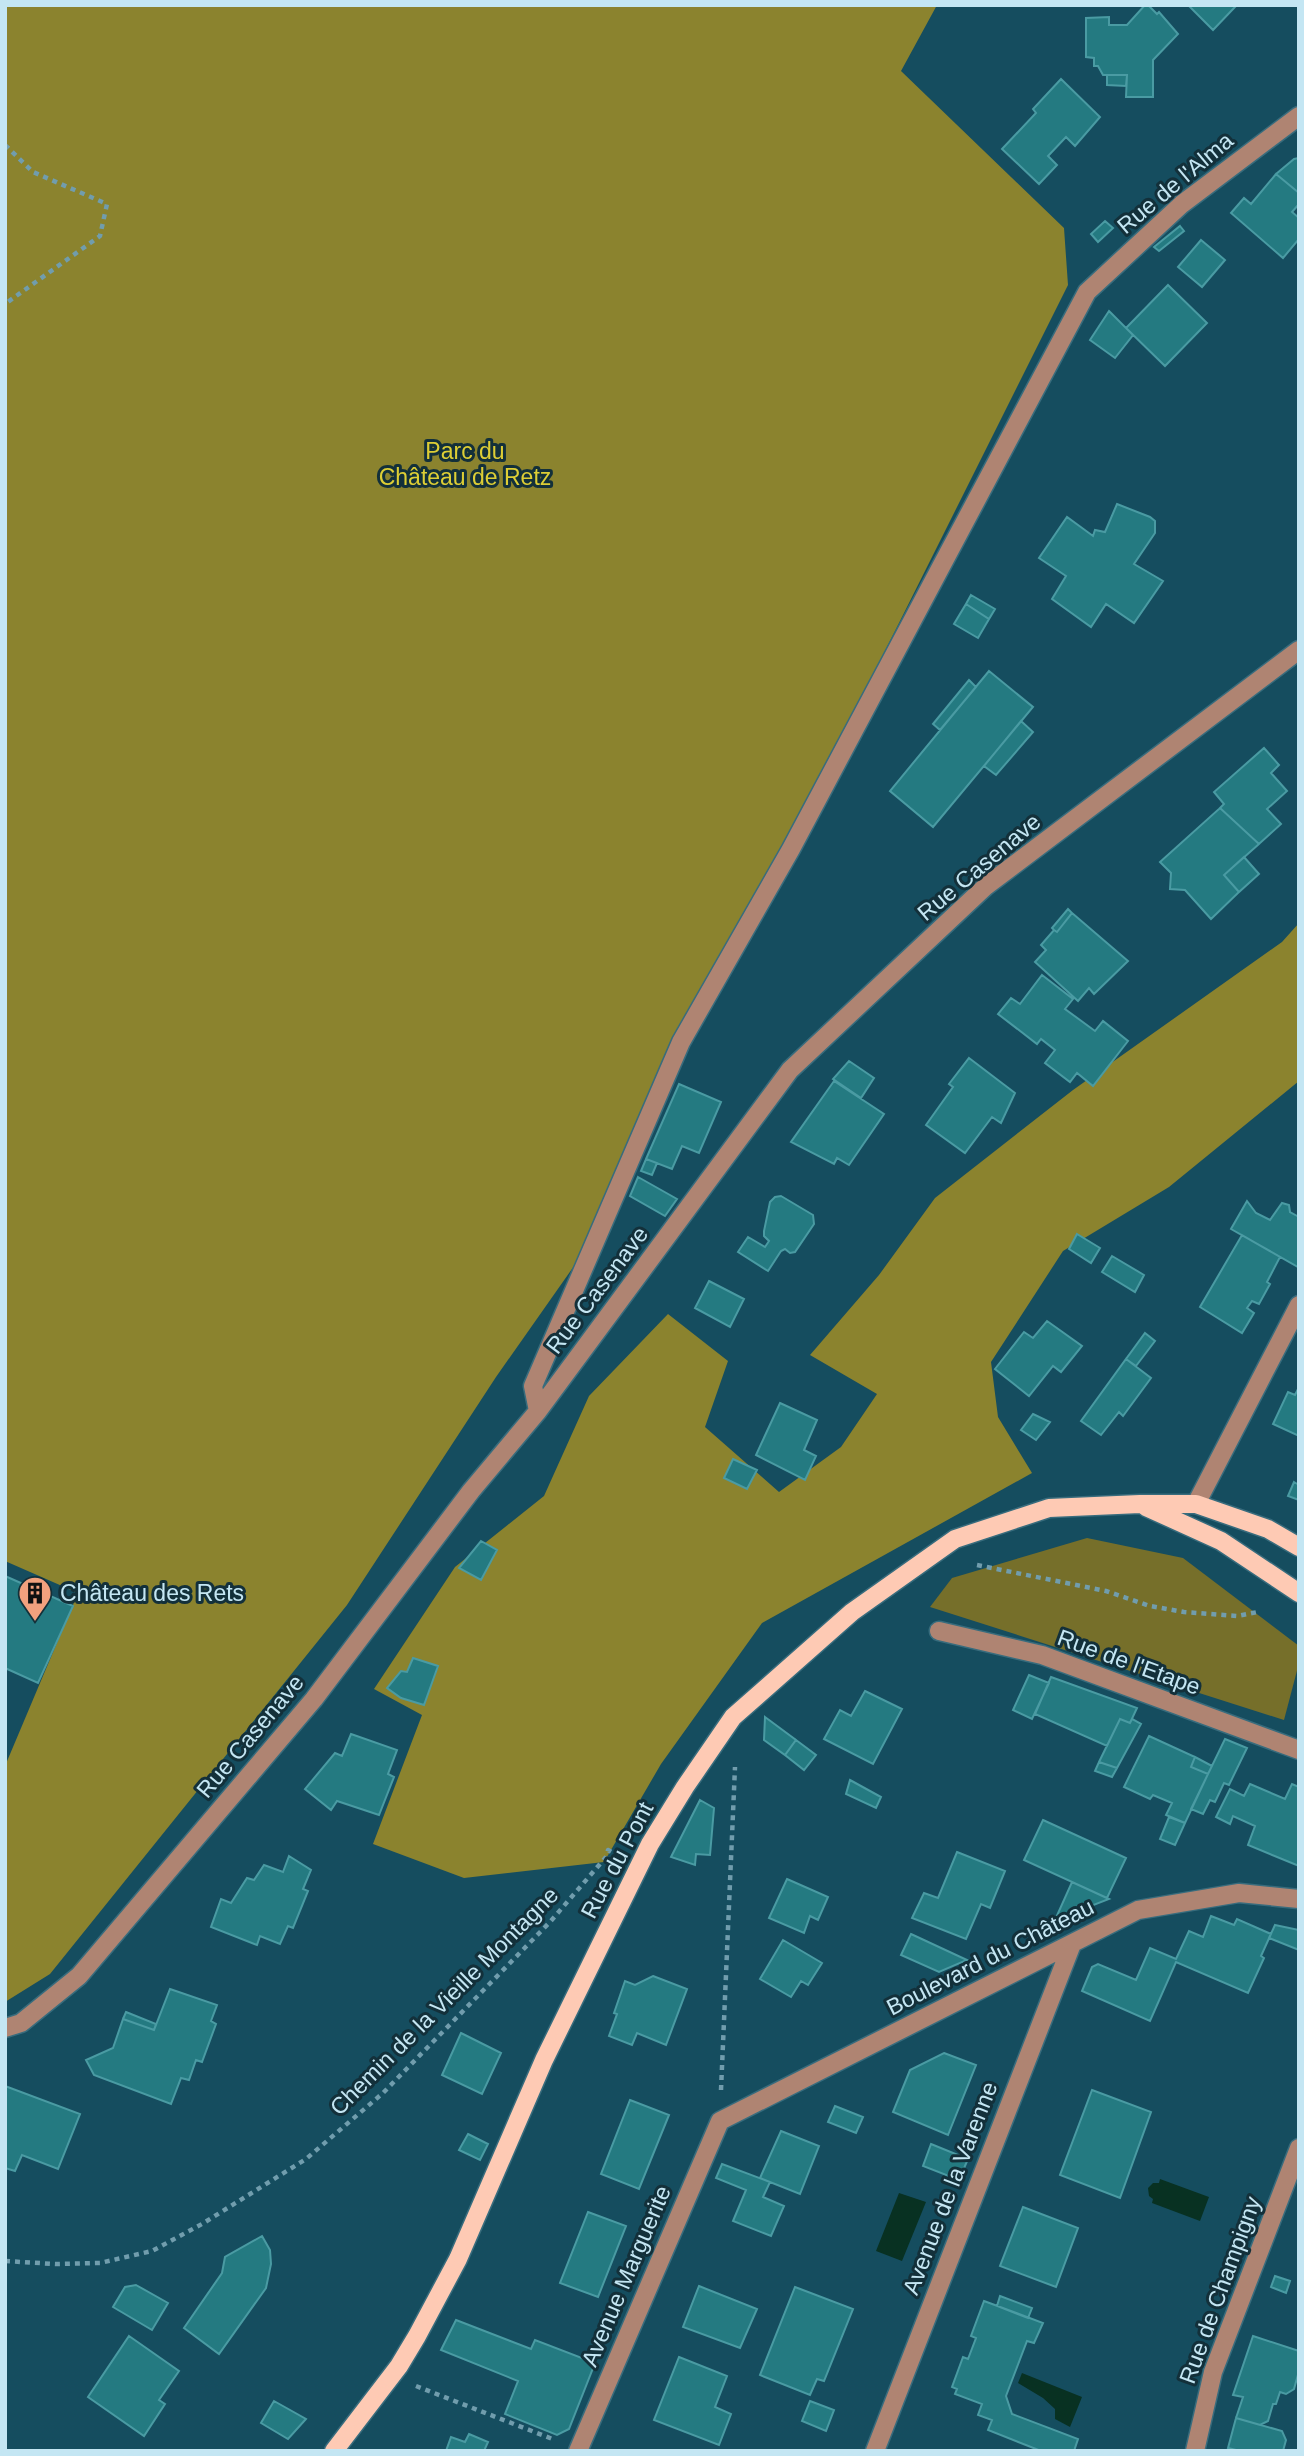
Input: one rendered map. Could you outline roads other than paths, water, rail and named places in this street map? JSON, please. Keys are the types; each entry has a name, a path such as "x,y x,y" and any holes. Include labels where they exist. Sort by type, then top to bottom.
{"main road":[{"name":"Rue du Pont","path":"1140,1504 1221,1541 1299,1593"},
{"name":"Rue du Pont","path":"334,2451 399,2366 423,2325 458,2259 544,2060 650,1844 733,1717 852,1612 955,1539 1049,1508 1196,1504 1268,1529 1299,1547"}],"street":[{"name":"Rue de l'Alma","path":"538,1411 533,1386 681,1042 791,849 1087,292 1182,204 1299,116"},
{"name":"Rue Casenave","path":"5,2028 21,2023 79,1976 314,1699 471,1491 538,1411 790,1070 986,886 1299,650"},
{"path":"1196,1504 1299,1305"},
{"name":"Rue de l'Etape","path":"939,1632 1042,1655 1299,1750"},
{"name":"Boulevard du Château","path":"720,2121 1138,1910 1239,1893 1299,1899"},
{"name":"Avenue de la Varenne","path":"875,2451 1072,1944"},
{"name":"Avenue Marguerite","path":"579,2450 720,2121"},
{"name":"Rue de Champigny","path":"1195,2451 1213,2372 1299,2148"}],"place":[{"name":"Château des Rets","path":"35,1623"}],"park label":[{"name":"Parc du Château de Retz","path":"465,464"}]}
